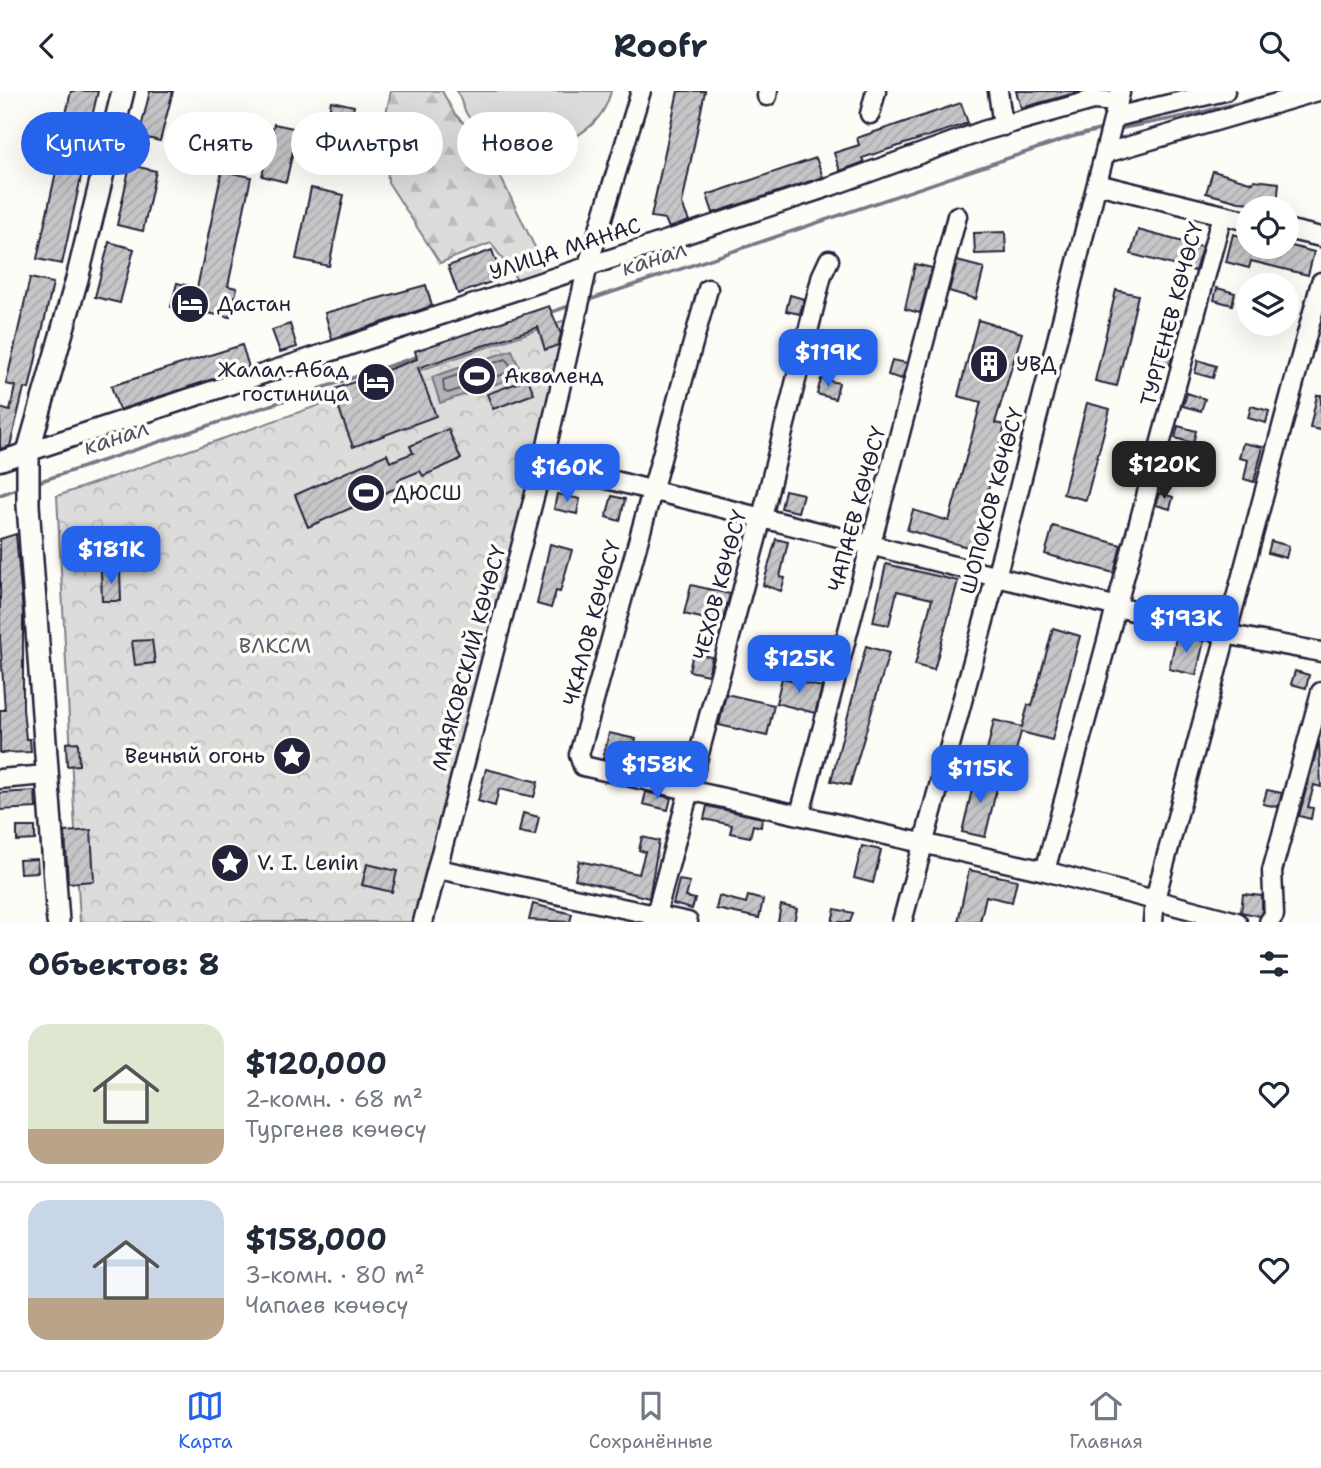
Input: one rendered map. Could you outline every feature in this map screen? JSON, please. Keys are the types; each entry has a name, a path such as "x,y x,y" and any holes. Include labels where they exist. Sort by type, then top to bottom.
{"main road":[{"path":"58,922 46,775 28,452 77,279 123,91"}],"street":[{"path":"588,265 641,91"},
{"path":"870,114 876,91"},
{"path":"998,91 1003,126"},
{"name":"УЛИЦА МАНАС","path":"0,461 1003,126 1093,100 1117,107 1225,91"},
{"path":"1107,145 1318,91"},
{"name":"ШОПОКОВ КӨЧӨСҮ","path":"902,922 996,574 1117,107"},
{"path":"1097,184 1236,218"},
{"name":"ТУРГЕНЕВ КӨЧӨСҮ","path":"1045,871 1222,215"},
{"name":"ЧАПАЕВ КӨЧӨСҮ","path":"800,814 957,216"},
{"path":"1299,232 1321,237"},
{"name":"ЧЕХОВ КӨЧӨСҮ","path":"655,919 762,517 822,275 829,260"},
{"name":"МАЯКОВСКИЙ КӨЧӨСҮ","path":"423,922 543,463 588,265"},
{"path":"1153,922 1154,899 1321,282"},
{"name":"ЧКАЛОВ КӨЧӨСҮ","path":"689,789 583,766 579,755 708,289"},
{"path":"543,463 996,574 1225,634 1321,652"},
{"path":"1269,922 1274,915 1272,871 1321,692"},
{"path":"0,779 46,775"},
{"path":"689,789 1045,871 1237,922"},
{"path":"438,869 655,919 688,922"}],"green space":[{"path":"391,91 442,91 457,116 457,175 500,175 548,274 520,284 491,243 440,263 388,182 388,175 443,175 443,112 386,112"},
{"path":"457,91 611,91 602,112 588,128 578,134 578,112 465,110"},
{"name":"ВЛКСМ","path":"574,317 416,922 80,922 57,496"}],"water":[{"name":"Акваленд","path":"512,350 522,375 440,403 432,377"}],"building":[{"path":"71,91 98,91 93,112 66,112"},
{"path":"150,91 173,91 168,112 164,112 160,141 150,139 150,112 145,112"},
{"path":"678,91 705,91 682,204 689,221 669,228 665,219 651,217"},
{"path":"1016,91 1083,91 1021,108"},
{"path":"331,101 354,106 353,112 329,112"},
{"path":"961,103 968,123 862,158 864,162 840,171 834,153 859,145 857,138"},
{"path":"277,125 291,128 291,160 286,182 262,176 277,175"},
{"path":"816,158 823,177 713,213 707,195"},
{"path":"150,170 156,171 143,231 117,225 128,175 150,175"},
{"path":"1213,171 1253,183 1254,180 1279,183 1278,196 1236,196 1236,201 1206,193"},
{"path":"55,175 81,175 62,264 37,259"},
{"path":"221,175 251,177 228,286 237,288 230,317 171,307 177,283 197,288"},
{"path":"311,188 344,195 329,266 296,259"},
{"path":"1138,230 1202,247 1195,271 1131,254"},
{"path":"1005,232 1006,253 975,254 974,233"},
{"path":"1233,234 1236,235 1236,259 1299,259 1299,248 1314,252 1308,275 1251,261 1249,268 1226,262"},
{"path":"109,242 134,249 120,303 95,297"},
{"path":"492,250 502,278 458,294 448,266"},
{"path":"957,261 984,268 976,299 949,291"},
{"path":"915,264 932,268 920,313 905,309"},
{"path":"30,278 53,283 29,389 24,388 10,446 0,449 0,408 10,411 15,386 6,384"},
{"path":"426,285 432,306 332,339 325,313"},
{"path":"1217,288 1235,293 1232,305 1214,300"},
{"path":"1116,290 1138,295 1117,386 1095,381"},
{"path":"790,295 804,299 800,314 786,311"},
{"path":"549,306 561,334 558,345 545,350 538,327 418,368 436,416 353,447 332,390 417,359 415,351"},
{"path":"1169,316 1182,320 1179,332 1166,329"},
{"path":"978,320 1022,333 995,423 1005,425 978,528 984,530 978,550 907,530 913,510 949,521 981,402 958,396"},
{"path":"290,324 297,347 280,352 272,330"},
{"path":"242,345 249,367 119,410 111,386"},
{"path":"1160,349 1173,353 1170,365 1157,361"},
{"path":"892,360 907,363 902,379 888,375"},
{"path":"1198,360 1216,366 1213,378 1195,373"},
{"path":"528,379 534,394 493,409 487,394"},
{"path":"821,379 839,383 835,399 817,394"},
{"path":"1187,393 1205,399 1201,411 1183,406"},
{"path":"1317,395 1321,395 1321,430 1310,428"},
{"path":"1087,403 1110,409 1086,500 1063,494"},
{"path":"1251,406 1269,411 1266,423 1248,418"},
{"path":"1178,426 1196,431 1193,443 1175,438"},
{"path":"448,429 461,459 423,476 420,471 398,480 401,486 308,527 295,495 387,454 390,462 413,453 410,446"},
{"path":"1243,443 1263,447 1254,482 1244,479 1248,460 1239,458"},
{"path":"785,490 803,494 798,512 781,508"},
{"path":"1159,493 1173,497 1170,509 1156,505"},
{"path":"557,494 580,499 577,514 554,509"},
{"path":"612,496 625,499 620,521 606,517"},
{"path":"1053,526 1121,545 1114,573 1045,554"},
{"path":"16,534 23,613 23,709 26,739 30,739 31,752 0,753 0,710 5,710 0,638 0,539"},
{"path":"776,539 788,542 780,577 785,578 781,591 763,585"},
{"path":"1271,541 1289,546 1286,558 1268,553"},
{"path":"550,544 572,550 560,592 556,591 551,608 537,604"},
{"path":"886,564 958,581 934,670 915,665 932,599 897,591 889,625 873,622"},
{"path":"120,570 121,601 102,601 101,571"},
{"path":"691,585 730,594 722,623 684,614"},
{"path":"1053,628 1080,636 1052,740 1021,732 1014,758 987,751 994,720 1022,727 1028,705 1032,706"},
{"path":"1177,634 1204,641 1196,675 1169,669"},
{"path":"152,640 155,663 135,665 132,641"},
{"path":"866,646 889,653 850,785 831,781"},
{"path":"693,653 712,657 708,675 689,671"},
{"path":"1295,671 1309,675 1306,688 1291,684"},
{"path":"782,678 822,687 815,713 776,703"},
{"path":"726,694 774,705 767,736 719,725"},
{"path":"609,733 636,739 629,765 603,759"},
{"path":"1319,741 1321,787 1314,785 1308,807 1313,808 1311,819 1299,816"},
{"path":"78,742 79,765 67,766 66,743"},
{"path":"486,769 538,782 534,797 499,789 495,806 478,801"},
{"path":"976,773 999,779 985,837 962,832"},
{"path":"1267,790 1282,793 1278,807 1263,804"},
{"path":"35,791 36,808 0,810 0,793"},
{"path":"646,792 671,798 668,810 643,804"},
{"path":"707,806 762,818 761,827 753,825 750,837 730,833 732,825 704,819"},
{"path":"523,813 539,817 535,835 519,832"},
{"path":"17,827 35,827 35,840 17,841"},
{"path":"91,830 94,881 68,883 65,832"},
{"path":"642,837 659,841 649,898 575,879 579,861 639,874 645,852 639,850"},
{"path":"862,846 881,850 873,883 854,878"},
{"path":"37,859 38,872 20,873 19,860"},
{"path":"367,864 397,871 392,892 362,885"},
{"path":"969,870 1017,880 1012,902 986,896 980,922 958,922"},
{"path":"679,880 690,882 686,897 695,899 692,909 673,904"},
{"path":"1243,894 1262,896 1262,912 1259,916 1241,912"},
{"path":"719,896 746,903 748,896 763,900 759,918 716,909"},
{"path":"533,904 572,914 570,922 529,920"},
{"path":"781,905 797,909 794,922 778,922"},
{"path":"835,909 853,913 850,922 832,922"}],"waterway":[{"name":"канал","path":"1118,129 1186,116 1286,91"},
{"name":"канал","path":"586,301 1071,137 1103,129"},
{"name":"канал","path":"549,313 572,305"},
{"name":"канал","path":"38,482 419,356"},
{"name":"канал","path":"0,495 19,488"}],"place":[{"name":"Дастан","path":"190,304"},
{"name":"УВД","path":"989,364"},
{"name":"Акваленд","path":"477,376"},
{"name":"Жалал-Абад гостиница","path":"376,382"},
{"name":"ДЮСШ","path":"366,493"},
{"name":"Вечный огонь","path":"292,756"},
{"name":"V. I. Lenin","path":"230,863"}]}
